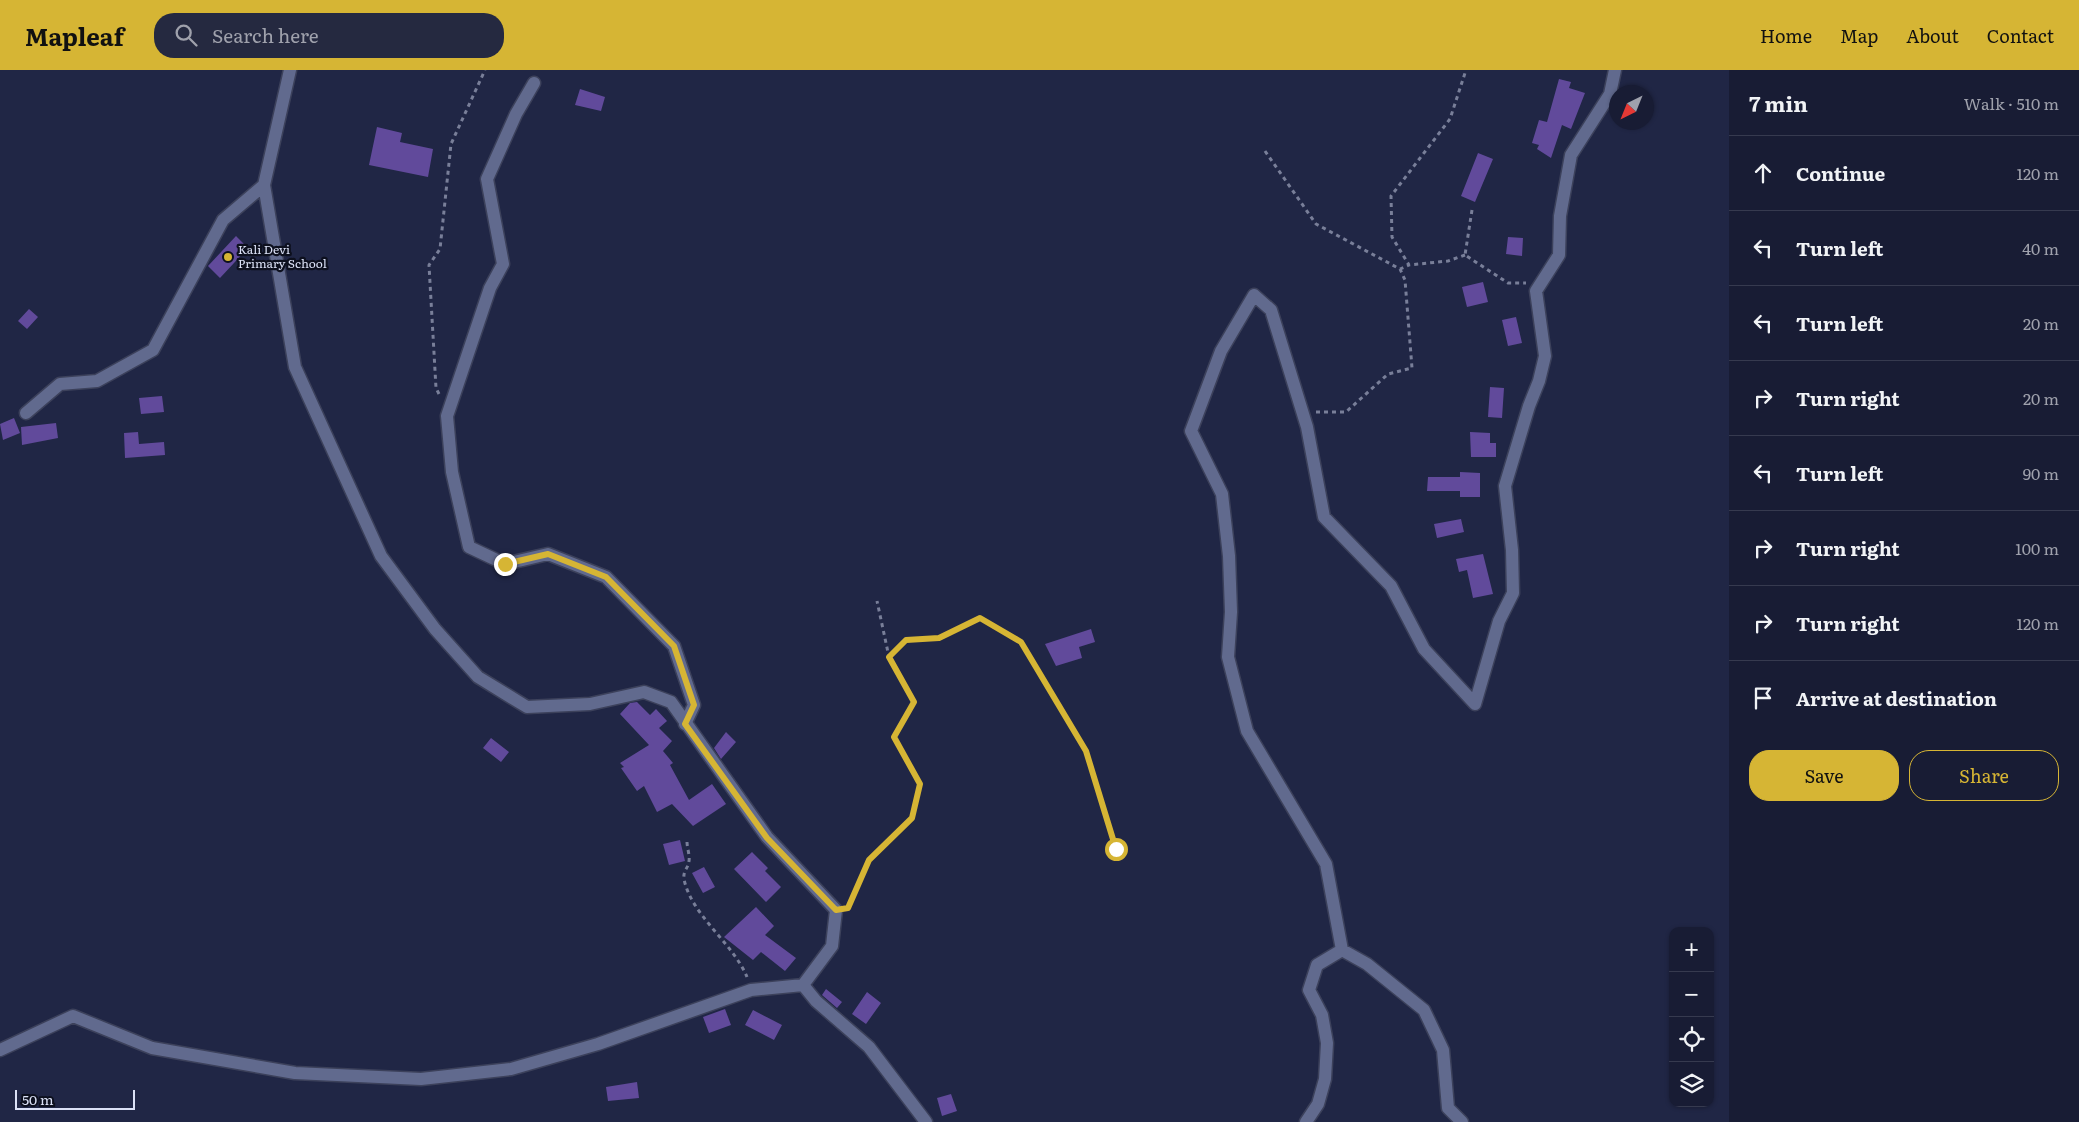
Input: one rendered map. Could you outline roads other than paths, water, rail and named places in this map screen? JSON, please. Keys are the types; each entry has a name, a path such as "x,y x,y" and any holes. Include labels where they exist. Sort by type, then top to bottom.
{"street":[{"path":"0,1050 73,1016 152,1048 295,1073 421,1079 512,1069 598,1044 751,990 803,985 832,946 836,910 767,838 671,702 644,692 590,704 528,707 478,677 435,629 381,556 295,367 264,185 290,70"},
{"path":"1462,1122 1448,1108 1443,1050 1424,1010 1366,964 1342,950 1326,864 1247,731 1228,657 1231,612 1229,556 1222,494 1191,431 1221,351 1254,295 1272,310 1303,412 1324,517 1392,586 1424,650 1475,704 1499,621 1513,593 1512,550 1506,486 1529,406 1540,381 1545,356 1536,291 1559,255 1560,216 1571,155 1610,94 1615,70"},
{"path":"534,83 516,114 487,179 503,264 490,288 447,416 452,472 469,546 505,564 548,554 606,577 674,646 694,705 685,724"},
{"path":"26,414 60,384 97,381 153,350 223,220 264,185"},
{"path":"1306,1122 1318,1104 1325,1078 1326,1043 1322,1015 1309,990 1317,965 1342,950"},
{"path":"803,985 816,1002 869,1047 926,1122"}],"place":[{"name":"Kali Devi Primary School","path":"228,257"}]}
